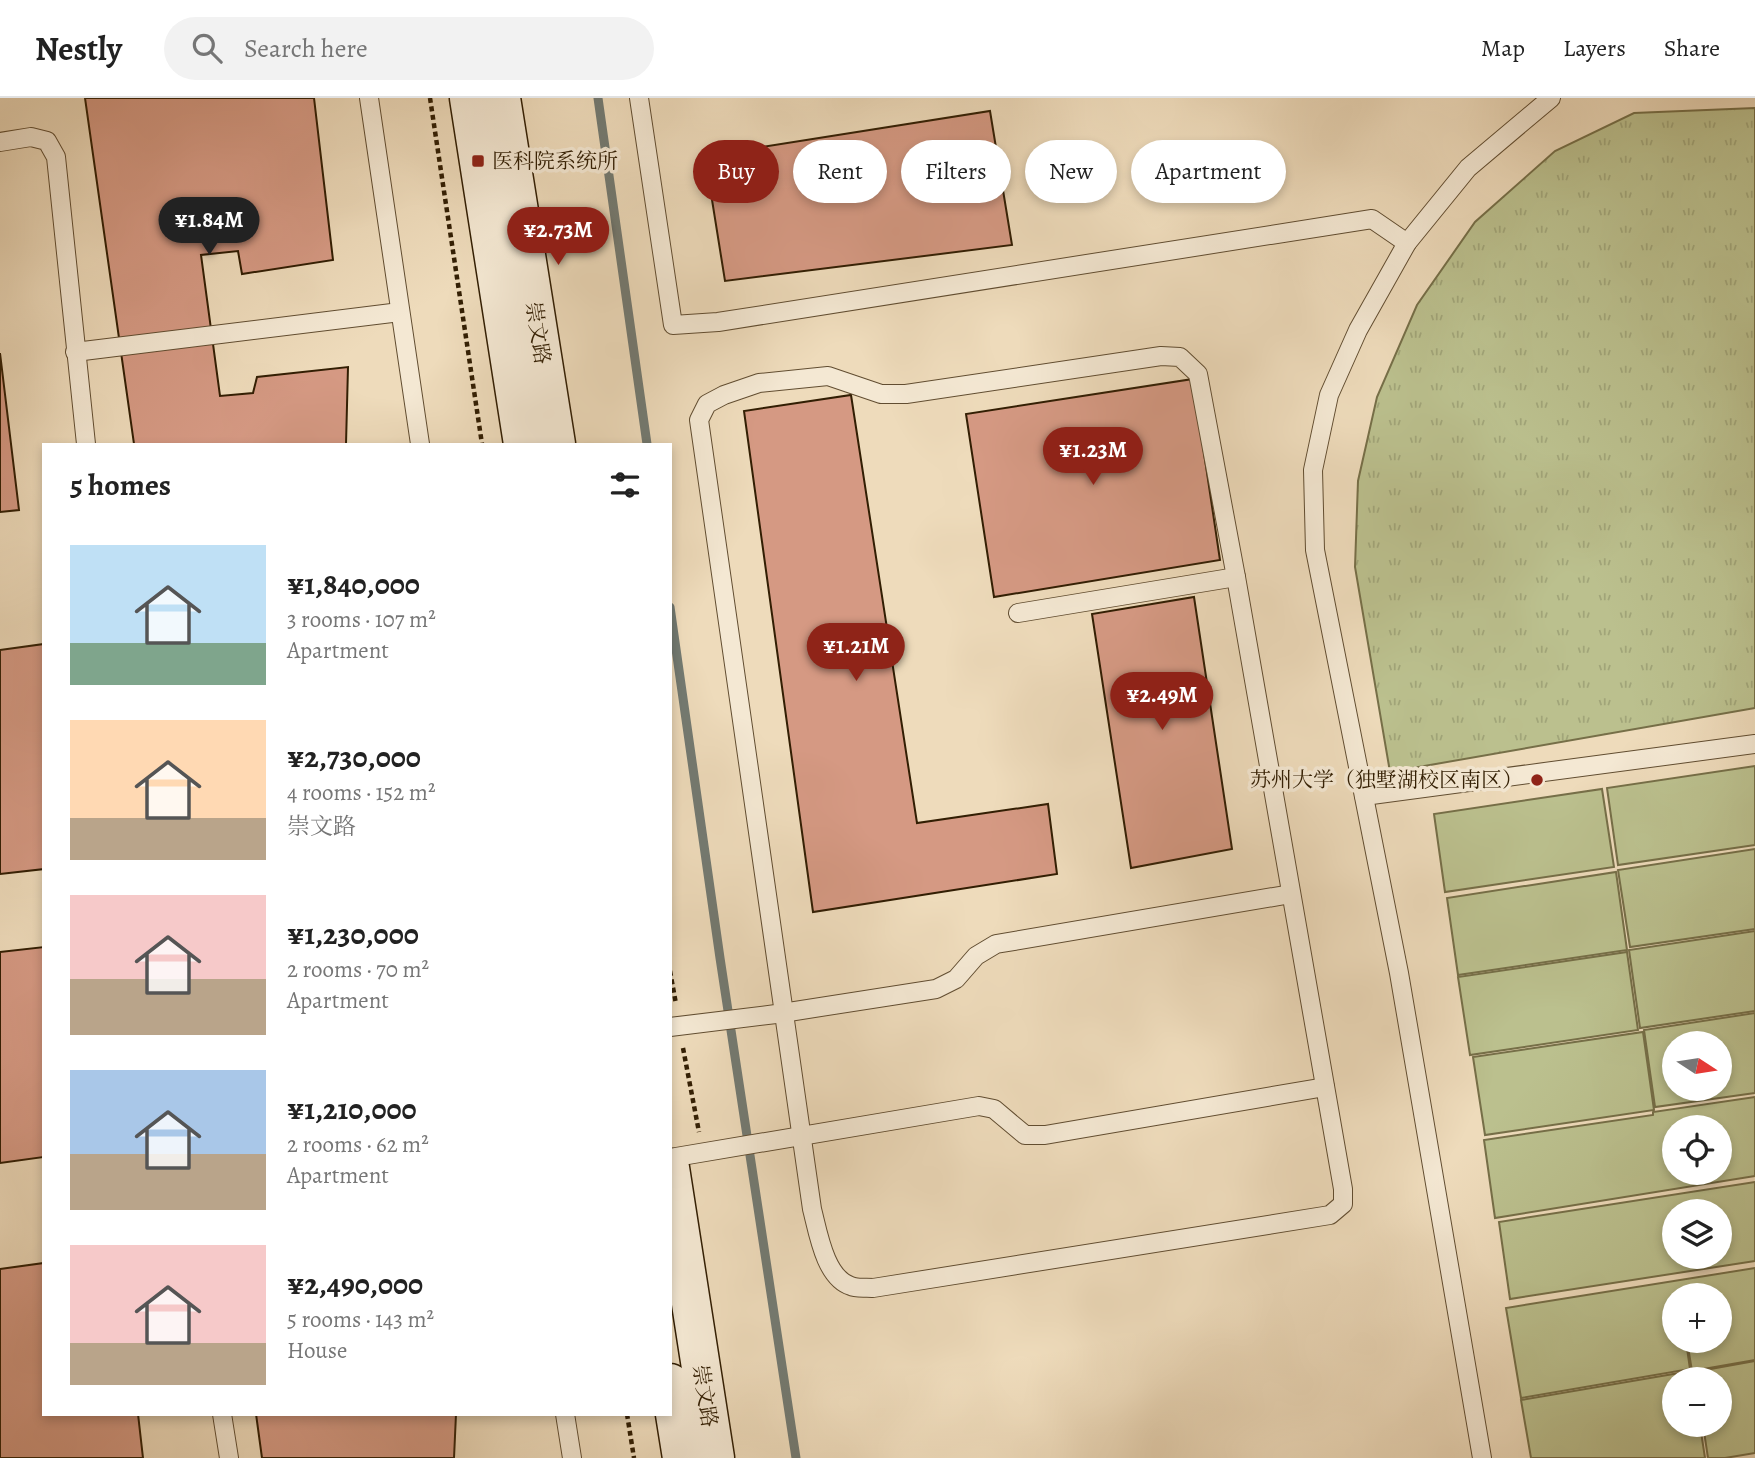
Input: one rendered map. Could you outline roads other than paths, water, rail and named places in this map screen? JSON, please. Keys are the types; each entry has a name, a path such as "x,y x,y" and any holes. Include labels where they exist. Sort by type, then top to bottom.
{"street":[{"name":"崇文路","path":"469,98 523,443"},
{"name":"崇文路","path":"501,98 556,443"},
{"name":"崇文路","path":"672,1181 715,1458"},
{"name":"崇文路","path":"672,1396 682,1458"}],"lane":[{"path":"369,98 420,443"},
{"path":"639,98 673,325 718,322 1372,219 1407,243"},
{"path":"1482,1458 1399,973 1315,550 1312,470 1329,395 1358,330 1407,243 1468,168 1551,98"},
{"path":"0,142 31,137 47,141 55,157 60,183 86,443"},
{"path":"75,352 400,312"},
{"path":"1161,356 1180,357 1198,374 1236,577 1343,1188 1343,1204 1331,1215 873,1288 852,1287 838,1279 823,1252 811,1209 699,420 707,404 759,383 814,377 828,376 881,394 906,394 1161,356"},
{"path":"1018,613 1236,577"},
{"path":"1364,796 1755,744"},
{"path":"672,1027 785,1013 936,989 956,979 976,956 996,944 1291,894"},
{"path":"672,1158 979,1106 994,1109 1025,1135 1045,1135 1325,1087"},
{"path":"222,1416 229,1458"},
{"path":"565,1416 572,1458"}],"waterway":[{"path":"598,98 647,443"},
{"path":"672,621 796,1458"}],"place":[{"name":"医科院系统所","path":"478,161"},
{"name":"苏州大学（独墅湖校区南区）","path":"1537,780"}]}
